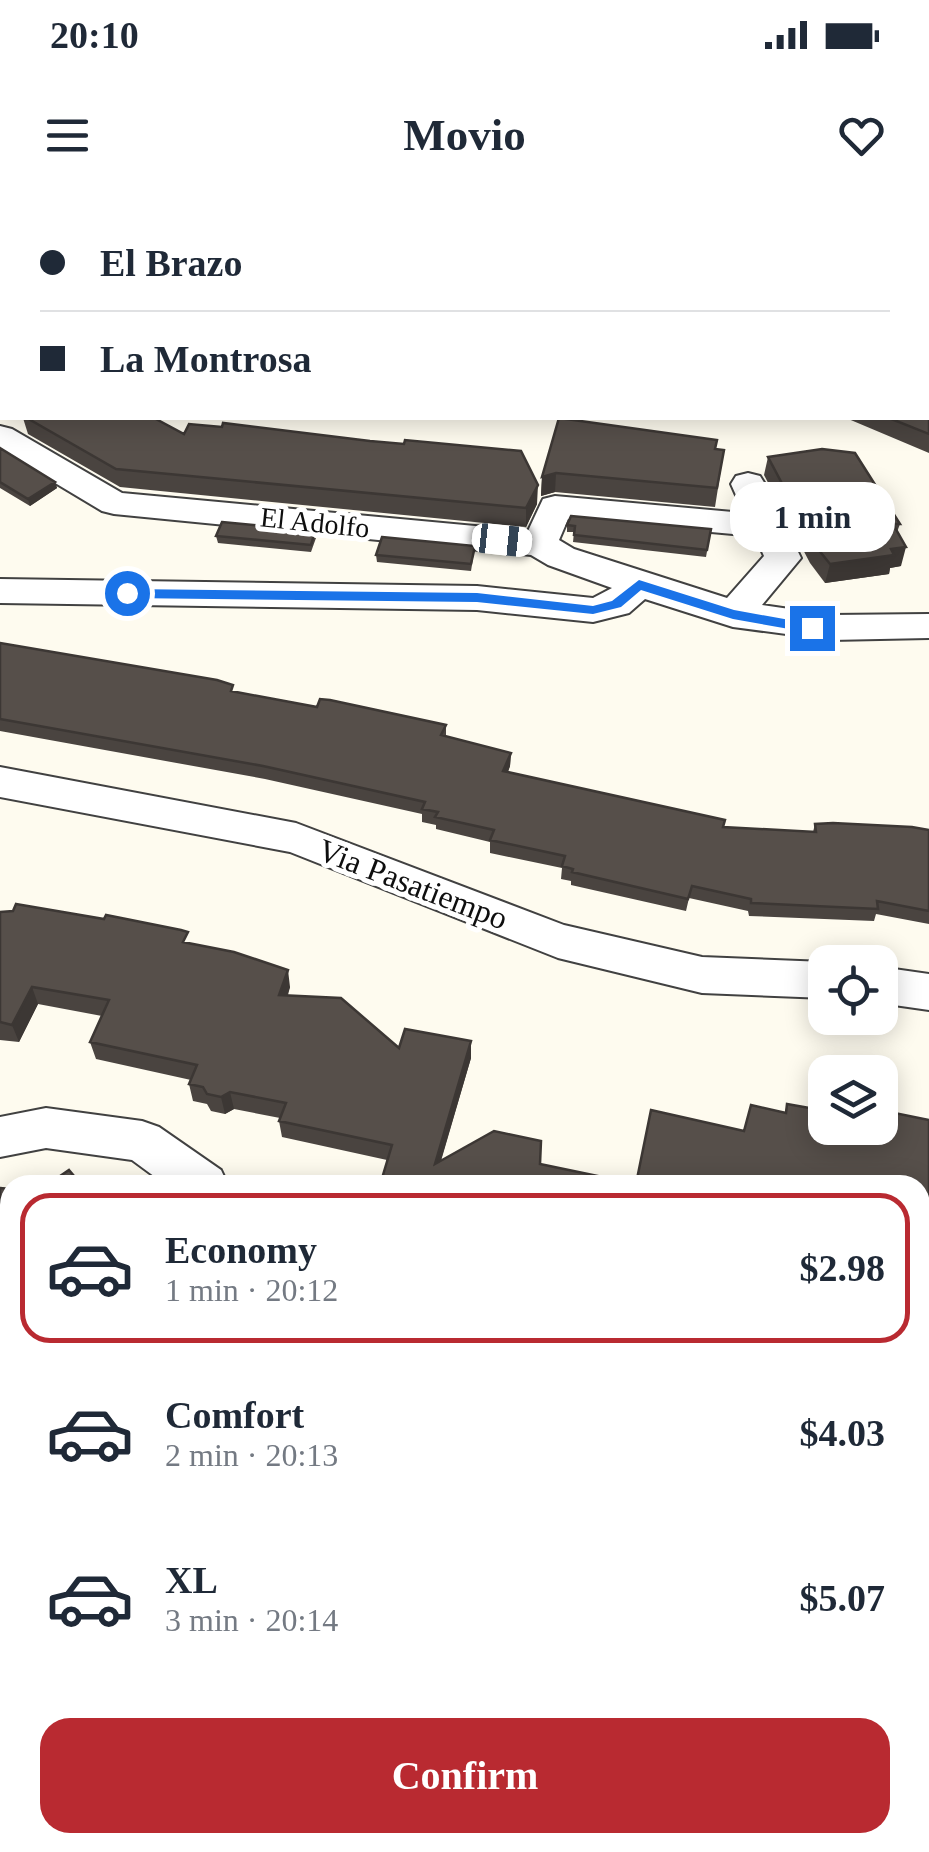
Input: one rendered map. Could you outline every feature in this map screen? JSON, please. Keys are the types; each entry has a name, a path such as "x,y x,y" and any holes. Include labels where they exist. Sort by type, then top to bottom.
{"street":[{"name":"El Adolfo","path":"0,436 114,503 540,544 561,557 733,614 812,628 929,626"},
{"path":"733,614 783,558 748,484"},
{"path":"540,544 555,507 768,526"},
{"path":"0,591 477,598 593,610 616,604 639,585"},
{"name":"Via Pasatiempo","path":"0,782 296,838 558,941 702,975 808,979"},
{"path":"898,988 929,992"},
{"path":"0,1137 46,1128 142,1141 190,1175"}],"building":[{"path":"30,420 158,420 184,434 189,424 222,427 223,423 370,441 404,444 405,440 521,451 538,485 526,508 116,469"},
{"path":"558,420 717,440 715,449 724,450 717,488 556,473 542,477"},
{"path":"894,420 929,420 929,434"},
{"path":"0,448 55,482 28,499 0,482"},
{"path":"822,449 855,453 900,524 893,524 906,547 891,549 894,555 830,564 814,544 768,457"},
{"path":"571,516 711,529 707,550 574,535 575,526 567,525"},
{"path":"222,522 315,531 311,545 216,536"},
{"path":"382,537 475,546 471,564 376,555"},
{"path":"0,643 217,680 233,685 231,691 317,707 320,699 330,700 446,725 441,735 511,753 503,771 725,820 723,827 816,832 815,824 833,823 929,830 929,911 877,901 878,909 751,903 751,899 692,886 688,899 572,872 573,869 562,866 565,856 490,840 494,830 435,817 438,812 422,809 425,802 263,766 0,719"},
{"path":"16,904 104,919 106,915 188,932 183,942 234,952 288,970 279,995 341,998 399,1048 405,1029 471,1041 435,1164 494,1131 541,1141 540,1164 593,1175 383,1175 392,1145 279,1121 286,1103 230,1092 221,1097 189,1084 197,1065 90,1042 109,1000 32,987 12,1025 0,1022 0,912 13,911"},
{"path":"787,1104 808,1108 808,1145 898,1145 898,1114 929,1120 929,1175 638,1175 651,1110 744,1131 751,1105 786,1113"}],"route":[{"path":"127,593 477,598 593,610 616,604 639,585 733,614 812,628"}]}
